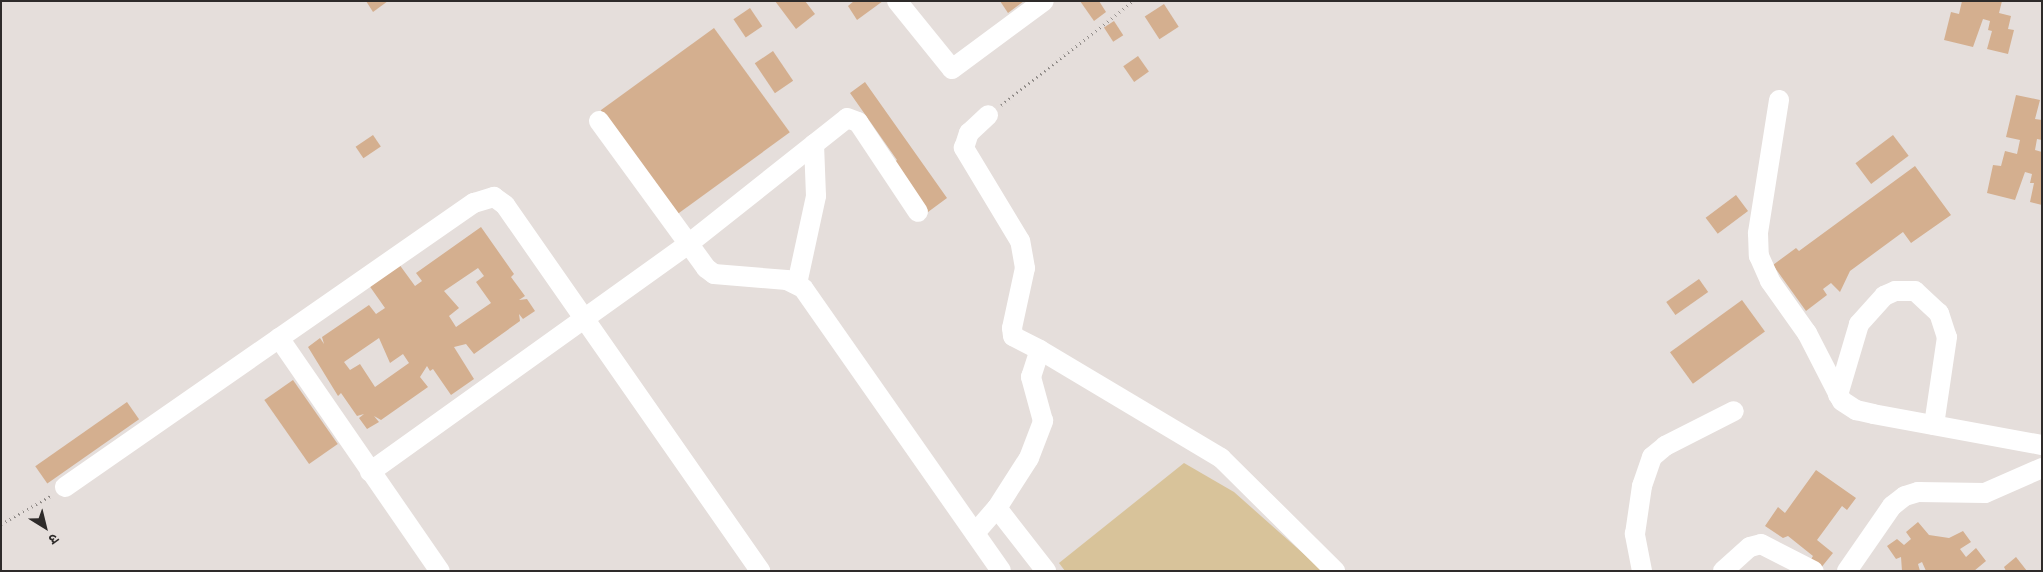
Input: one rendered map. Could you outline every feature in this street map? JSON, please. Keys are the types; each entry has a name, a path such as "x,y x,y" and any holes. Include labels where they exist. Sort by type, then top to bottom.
{"street":[{"path":"897,1 952,69 1044,1"},
{"path":"1779,100 1758,233 1759,256 1770,281 1811,340 1838,395 1856,410 2042,445"},
{"path":"988,115 969,133 964,148 1020,241 1025,268 1012,318 1013,336 1040,350 1221,458 1335,571"},
{"path":"370,472 688,245 842,121 853,119 918,212"},
{"path":"599,121 688,245 714,274 797,284 1001,571"},
{"path":"797,284 816,196 814,144"},
{"path":"65,487 474,203 488,198 505,205 760,571"},
{"path":"1838,395 1859,324 1884,296 1895,291 1915,291 1939,313 1947,337 1934,424"},
{"path":"279,338 440,571"},
{"path":"975,532 997,508 1040,433 1043,411 1031,377 1040,350"},
{"path":"1642,571 1635,534 1642,486 1652,458 1665,446 1734,412"},
{"path":"1847,571 1892,506 1905,496 1918,492 1985,493 2042,468"},
{"path":"997,508 1046,571"},
{"path":"1723,571 1750,548 1761,544 1814,571"}],"path":[{"path":"988,115 1133,1"},
{"path":"1,524 65,487"}],"shaded area":[{"path":"1184,463 1234,492 1323,571 1065,571 1059,563"}],"building":[{"path":"366,1 388,1 373,12"},
{"path":"775,1 805,1 815,14 796,29"},
{"path":"854,1 883,1 857,20 848,6"},
{"path":"1000,1 1024,1 1008,13"},
{"path":"1080,1 1099,1 1106,12 1094,21"},
{"path":"1962,1 2002,1 1999,13 2011,16 2008,29 2014,30 2008,54 1987,49 1992,31 1988,30 1990,21 1983,19 1973,47 1944,40 1951,12 1959,14"},
{"path":"1164,4 1179,27 1159,39 1145,17"},
{"path":"750,8 762,26 746,37 733,19"},
{"path":"1114,21 1123,35 1113,42 1104,28"},
{"path":"714,28 790,132 677,215 601,110"},
{"path":"773,51 793,81 775,93 755,63"},
{"path":"1138,56 1149,72 1134,82 1123,66"},
{"path":"865,82 947,198 928,212 893,163 897,160 850,93"},
{"path":"2016,95 2040,100 2035,119 2042,120 2042,140 2037,139 2035,150 2042,152 2042,205 2030,202 2034,183 2030,183 2032,174 2025,172 2015,200 1987,193 1993,165 2001,166 2005,151 2017,154 2020,140 2006,137"},
{"path":"373,135 381,147 363,158 356,147"},
{"path":"1893,135 1909,156 1871,184 1855,163"},
{"path":"1915,166 1951,215 1911,243 1903,232 1850,271 1840,292 1831,283 1823,289 1827,295 1806,311 1773,265 1796,248 1799,251"},
{"path":"1736,195 1748,211 1718,234 1706,218"},
{"path":"481,227 514,274 511,277 525,296 519,300 527,299 535,311 523,319 519,314 520,321 474,354 466,344 454,347 474,379 451,395 433,369 430,371 427,366 420,377 428,387 381,420 374,416 379,422 367,429 359,418 364,414 357,416 341,393 338,396 308,347 320,338 324,344 322,337 369,305 376,314 385,308 366,281 396,260 415,286 422,281 416,273","holes":["478,268 484,276 476,282 491,303 456,327 449,316 459,308 444,291","379,338 390,363 403,354 409,363 375,387 360,364 350,370 344,362"]},
{"path":"1699,279 1708,292 1675,315 1666,302"},
{"path":"1742,300 1765,332 1693,384 1670,352"},
{"path":"293,380 338,444 309,464 264,400"},
{"path":"127,402 139,419 47,483 35,466"},
{"path":"1816,470 1856,498 1847,510 1842,506 1817,540 1833,553 1820,569 1810,561 1813,556 1788,536 1783,538 1765,526 1778,507 1785,513"},
{"path":"1918,522 1929,535 1949,538 1963,531 1971,542 1960,549 1966,557 1976,548 1986,561 1974,571 1926,571 1922,562 1918,564 1920,571 1902,571 1901,557 1896,559 1887,546 1897,539 1904,545 1911,539 1906,532"},
{"path":"2016,557 2027,571 2006,571 2004,567"}]}
